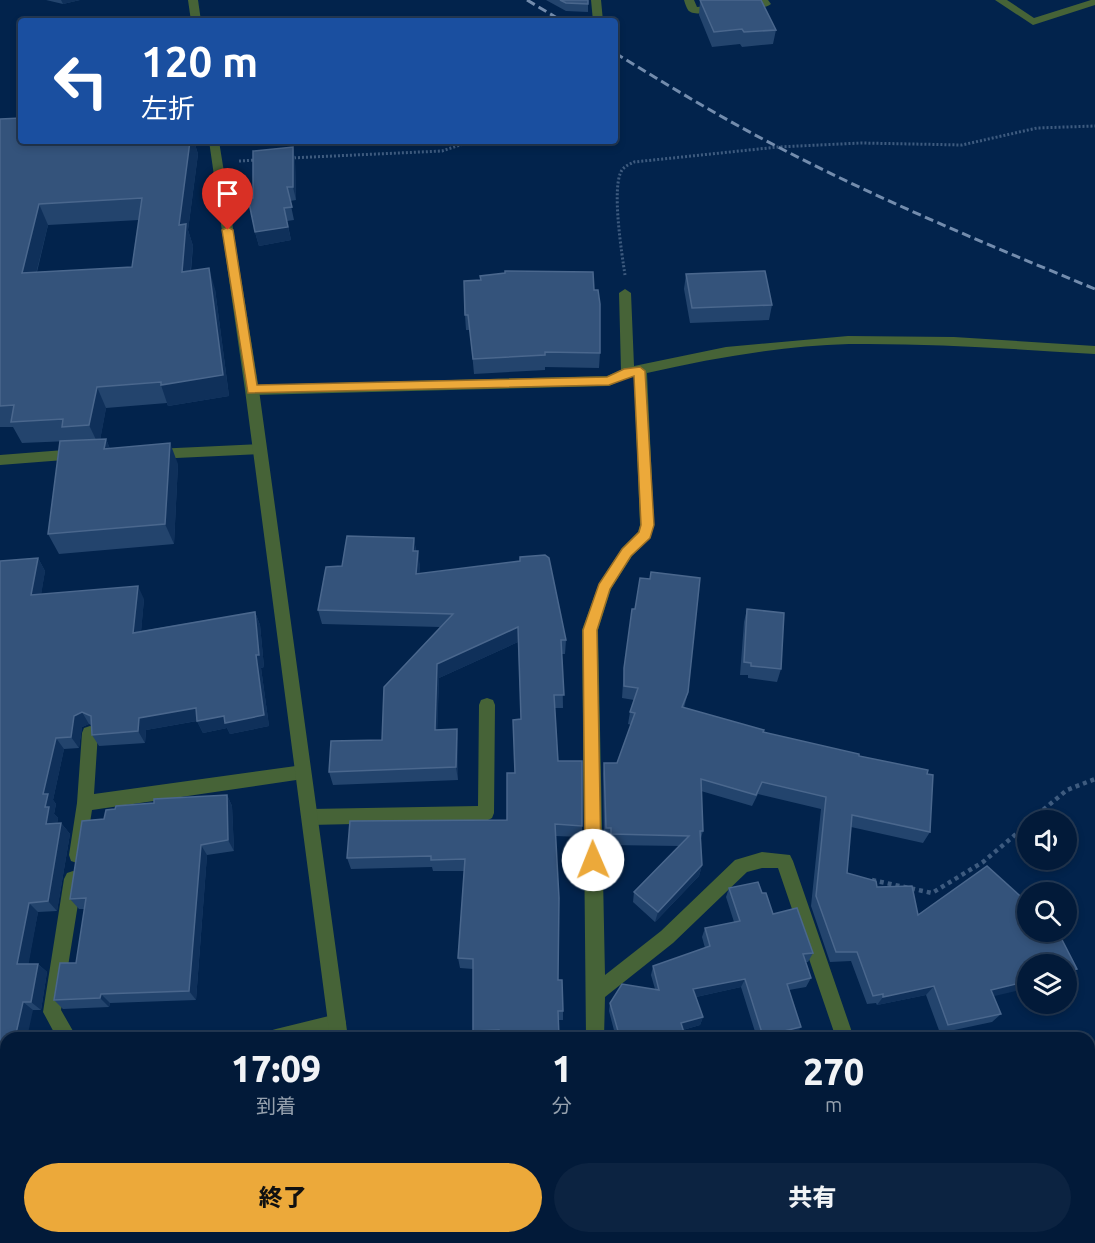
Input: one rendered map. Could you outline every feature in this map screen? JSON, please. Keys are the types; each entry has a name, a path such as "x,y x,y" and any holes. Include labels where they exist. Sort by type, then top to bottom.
{"street":[{"path":"193,0 196,18"},
{"path":"596,0 598,18"},
{"path":"689,0 693,10 766,4 763,0"},
{"path":"1000,0 1033,22 1095,2"},
{"path":"214,144 252,390 338,1031"},
{"path":"596,1032 590,630 604,587 627,552 645,534 647,525 625,293"},
{"path":"252,390 609,381 634,372 726,351 848,340 954,341 1095,350"},
{"path":"146,453 260,449"},
{"path":"0,460 89,453"},
{"path":"310,817 486,813 487,705"},
{"path":"64,1032 52,1012 85,803 90,733"},
{"path":"85,803 303,772"},
{"path":"596,993 667,937 741,866 752,860 764,858 784,861 843,1032"}],"path":[{"path":"625,293 627,288 619,222 620,176 625,168 634,162 778,147 861,143 970,144 1037,128 1095,126"},
{"path":"290,158 442,152 463,144"},
{"path":"217,162 267,159"},
{"path":"1043,810 1066,790 1095,779"},
{"path":"863,878 932,893 983,862 1017,833"}],"building":[{"path":"560,0 588,0 588,4 566,3"},
{"path":"700,0 761,0 776,30 744,32 742,29 714,32"},
{"path":"18,118 18,144 190,144 179,225 186,224 182,272 209,268 223,375 161,385 161,382 97,387 89,425 62,427 63,419 11,422 14,405 0,406 0,119","holes":["142,198 132,267 22,273 39,204"]},
{"path":"293,147 293,187 287,187 292,207 284,208 288,227 255,232 248,198 253,198 253,151"},
{"path":"505,271 593,272 594,290 598,290 600,304 600,353 545,352 545,355 473,359 468,315 465,315 464,281 481,280 480,276 505,273"},
{"path":"765,271 772,305 692,308 686,274"},
{"path":"106,439 104,449 170,443 165,524 48,534 60,441"},
{"path":"347,536 414,538 413,551 418,551 416,574 520,561 520,557 545,555 549,558 566,640 561,640 564,695 554,695 558,761 582,761 582,826 555,824 559,898 558,980 562,980 563,1011 558,1011 559,1032 473,1031 473,959 458,958 465,859 431,860 431,856 347,858 350,821 507,820 507,773 515,773 513,720 521,719 518,627 437,664 435,730 457,729 456,767 329,772 331,741 382,740 384,687 453,614 318,610 326,567 342,566"},
{"path":"38,558 31,595 138,586 133,633 255,612 259,655 256,655 264,715 225,723 224,716 197,721 196,708 139,718 138,731 92,735 91,716 82,712 74,716 71,737 56,738 43,794 48,794 45,807 49,807 46,824 61,823 48,901 29,903 17,964 38,964 31,1002 23,1002 16,1032 0,1032 0,561"},
{"path":"651,572 700,578 688,692 682,707 764,730 763,732 859,754 859,756 928,770 927,774 933,775 930,832 852,815 847,873 876,881 877,887 912,886 918,915 987,866 1017,893 1017,942 1063,942 1069,954 1017,954 1017,984 991,990 1001,1014 948,1025 934,986 883,997 883,994 873,996 857,952 836,952 816,896 826,797 762,782 756,795 701,779 702,865 658,912 634,892 689,836 611,834 611,828 606,828 604,763 617,763 635,713 630,712 638,688 624,686 624,668 632,609 635,609 640,578 650,579"},
{"path":"747,609 784,613 781,669 751,666 751,663 744,662"},
{"path":"227,795 228,840 201,845 189,991 101,994 100,998 54,1000 60,963 76,963 86,898 70,899 82,821 104,819 106,810 115,809 116,806 154,803 154,799"},
{"path":"758,882 762,893 766,893 773,914 797,908 813,953 803,954 811,978 787,984 801,1027 780,1032 762,1032 745,979 693,989 703,1017 681,1023 684,1032 618,1032 610,1003 622,984 659,990 653,966 710,946 705,928 740,921 729,888"}],"railway":[{"path":"527,0 557,18"},
{"path":"618,55 717,114 818,167 936,222 1095,289"}],"route":[{"path":"228,230 252,390 609,381 628,372 640,371 647,525 645,534 627,552 604,587 590,630 593,860"}]}
